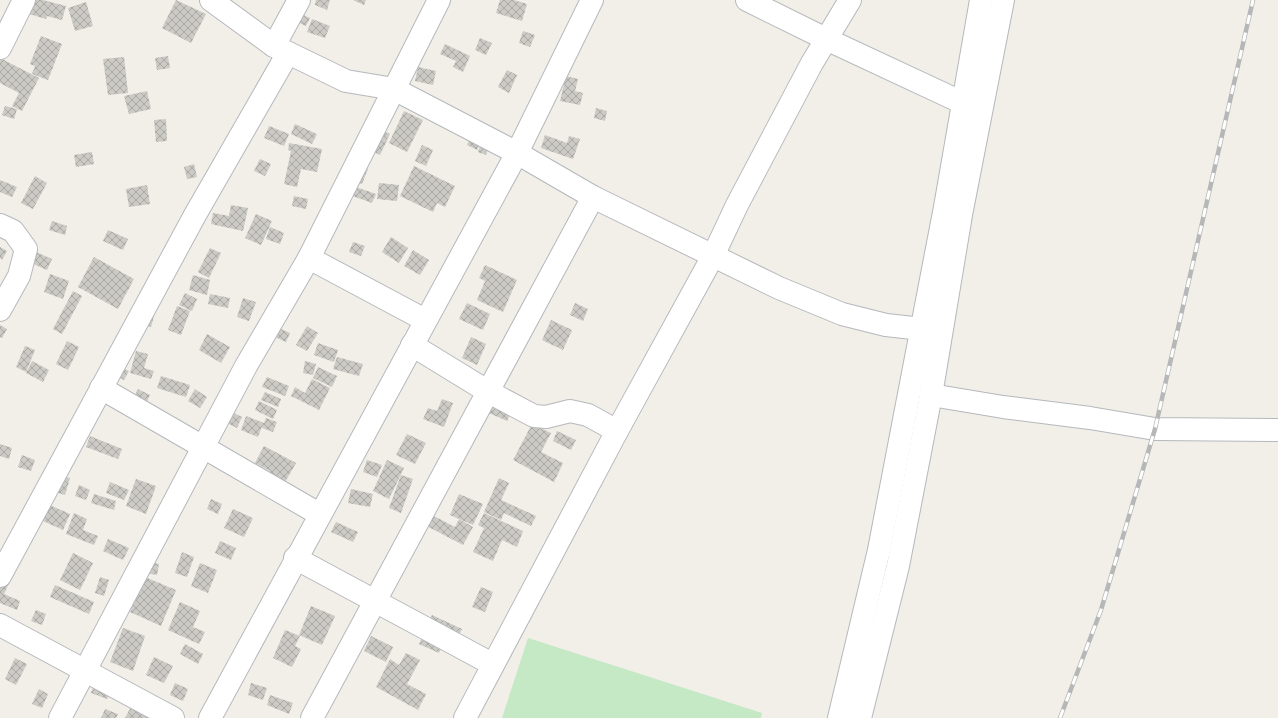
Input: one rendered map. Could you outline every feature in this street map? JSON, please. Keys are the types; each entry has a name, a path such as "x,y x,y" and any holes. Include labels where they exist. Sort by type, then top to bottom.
{"street":[{"path":"0,48 24,0"},
{"path":"211,0 281,50 346,80 394,89 517,153 593,197 779,288 842,314 886,325 922,329"},
{"path":"0,576 195,215 281,50 299,0"},
{"path":"60,718 246,366 309,258 439,0"},
{"path":"210,718 295,558 517,153 592,0"},
{"path":"747,0 963,103"},
{"path":"465,718 492,664 556,550 617,431 713,256 740,199 826,39 850,0"},
{"path":"839,718 879,550 922,329 981,0"},
{"path":"860,718 898,566 930,396 961,215 1003,0"},
{"path":"312,718 487,391 593,197"},
{"path":"0,224 13,231 26,250 18,276 0,310"},
{"path":"309,258 425,320"},
{"path":"412,345 487,391 534,416 546,417 570,411 588,415 617,431"},
{"path":"101,388 319,514"},
{"path":"930,396 1090,418 1155,429 1278,430"},
{"path":"295,558 492,664"},
{"path":"0,625 84,672 172,718"}],"green space":[{"path":"528,638 762,713 761,718 502,718"}],"building":[{"path":"33,0 43,0 66,6 62,20 47,16 46,19 29,14"},
{"path":"176,0 206,14 191,43 162,28"},
{"path":"316,0 330,0 327,10 315,5"},
{"path":"353,0 366,0 364,5"},
{"path":"500,0 514,0 527,4 522,21 496,13"},
{"path":"86,2 93,26 75,31 68,8"},
{"path":"295,11 310,18 306,26 291,19"},
{"path":"312,19 330,26 325,38 307,32"},
{"path":"523,31 535,35 530,47 519,43"},
{"path":"41,36 62,44 48,80 32,74 35,66 30,64"},
{"path":"480,38 492,43 486,55 475,50"},
{"path":"445,44 470,56 463,72 453,67 456,61 440,54"},
{"path":"168,56 170,68 157,70 155,58"},
{"path":"124,57 128,93 108,95 103,59"},
{"path":"0,58 39,78 22,111 12,106 19,93 0,83"},
{"path":"418,67 436,71 433,85 415,81"},
{"path":"507,70 517,75 509,93 498,87"},
{"path":"566,76 578,79 575,91 583,93 580,105 560,101"},
{"path":"147,91 151,109 129,114 124,96"},
{"path":"5,106 17,109 14,119 2,115"},
{"path":"596,108 607,111 605,121 594,118"},
{"path":"404,111 423,120 407,152 389,143"},
{"path":"166,119 167,141 156,142 154,120"},
{"path":"295,124 317,134 312,144 291,134"},
{"path":"269,126 289,134 284,146 264,138"},
{"path":"376,127 390,134 380,155 366,148"},
{"path":"472,134 482,138 477,150 467,145"},
{"path":"545,135 567,143 569,136 580,139 573,159 541,148"},
{"path":"482,140 490,143 486,155 478,152"},
{"path":"289,143 322,149 317,172 301,169 297,187 284,184 291,151 288,150"},
{"path":"422,145 433,150 426,166 415,161"},
{"path":"92,152 94,164 76,167 74,155"},
{"path":"260,159 271,164 265,176 254,171"},
{"path":"355,163 368,169 362,184 349,179"},
{"path":"194,164 197,177 187,179 184,167"},
{"path":"414,166 455,186 445,207 437,203 433,212 400,196"},
{"path":"35,176 47,183 33,209 21,203"},
{"path":"0,180 17,187 12,197 0,192"},
{"path":"379,183 399,185 397,201 377,199"},
{"path":"147,185 150,204 129,207 126,189"},
{"path":"353,186 376,194 372,203 350,195"},
{"path":"294,196 308,199 306,209 292,206"},
{"path":"231,205 248,208 243,231 211,224 213,213 229,216"},
{"path":"256,214 272,221 261,245 245,238"},
{"path":"52,221 67,226 65,235 49,230"},
{"path":"270,227 284,233 280,244 266,239"},
{"path":"108,230 128,239 123,250 103,241"},
{"path":"391,237 408,248 399,263 382,252"},
{"path":"353,242 365,246 361,256 349,252"},
{"path":"0,247 7,251 2,260 0,258"},
{"path":"210,248 221,253 209,278 198,272"},
{"path":"413,250 429,260 420,275 404,266"},
{"path":"34,251 52,259 47,270 29,262"},
{"path":"94,257 134,279 118,309 78,287"},
{"path":"485,265 517,280 503,312 477,300 485,281 479,278"},
{"path":"50,274 69,281 63,299 44,292"},
{"path":"193,275 210,280 207,295 189,290"},
{"path":"73,291 82,296 62,334 53,329"},
{"path":"185,293 197,299 192,311 179,305"},
{"path":"210,294 230,298 228,308 208,304"},
{"path":"243,298 256,302 249,321 237,317"},
{"path":"467,303 490,314 483,330 459,319"},
{"path":"575,303 588,309 583,321 570,315"},
{"path":"177,306 190,311 181,335 168,330"},
{"path":"139,312 154,316 151,327 136,323"},
{"path":"551,320 572,330 563,350 542,340"},
{"path":"268,323 290,333 286,342 264,332"},
{"path":"0,325 7,329 2,338 0,337"},
{"path":"307,326 318,333 307,351 296,345"},
{"path":"207,334 230,347 221,363 199,350"},
{"path":"471,337 486,344 477,365 462,358"},
{"path":"67,341 79,347 68,370 56,364"},
{"path":"318,343 338,350 334,362 314,355"},
{"path":"25,346 35,350 26,372 16,367"},
{"path":"136,351 148,354 144,368 154,371 151,379 130,373"},
{"path":"337,357 363,364 359,376 333,369"},
{"path":"32,361 49,370 43,382 26,373"},
{"path":"305,361 316,364 313,375 303,373"},
{"path":"113,364 129,371 124,380 109,373"},
{"path":"318,367 337,376 332,387 313,378"},
{"path":"161,376 190,385 186,397 157,388"},
{"path":"267,377 289,386 285,396 262,387"},
{"path":"312,379 330,388 319,410 291,396 295,387 305,393"},
{"path":"138,389 150,395 142,412 130,406"},
{"path":"195,389 207,397 200,408 188,401"},
{"path":"265,392 281,399 278,407 261,400"},
{"path":"442,399 453,403 444,427 423,419 428,408 437,411"},
{"path":"259,401 277,410 273,419 255,410"},
{"path":"494,402 512,410 507,421 489,413"},
{"path":"222,407 242,417 237,428 217,418"},
{"path":"246,416 264,423 266,418 277,422 273,432 262,428 263,424 258,437 241,430"},
{"path":"532,424 551,433 541,452 563,463 554,482 513,460"},
{"path":"557,431 576,440 571,450 553,441"},
{"path":"407,434 426,443 415,464 396,455"},
{"path":"90,436 122,449 118,459 86,447"},
{"path":"0,444 12,448 9,459 0,456"},
{"path":"264,446 296,463 284,484 268,475 270,471 255,463"},
{"path":"22,455 35,460 31,471 18,467"},
{"path":"367,460 382,465 377,477 363,472"},
{"path":"387,460 404,468 389,499 373,491"},
{"path":"54,474 70,478 65,495 49,490"},
{"path":"401,475 413,479 401,513 389,508"},
{"path":"499,478 509,483 501,500 536,516 531,526 504,513 501,520 484,512"},
{"path":"136,479 156,486 146,514 126,506"},
{"path":"110,482 129,490 124,500 106,493"},
{"path":"79,485 90,490 86,500 75,496"},
{"path":"351,489 373,494 370,507 348,503"},
{"path":"94,494 116,501 114,510 91,503"},
{"path":"459,494 483,504 473,525 450,515"},
{"path":"211,499 222,504 218,514 207,509"},
{"path":"41,501 70,514 63,530 34,517"},
{"path":"233,509 253,518 244,537 224,528"},
{"path":"424,511 455,527 459,519 473,527 463,545 419,522"},
{"path":"74,513 87,519 83,530 98,536 94,545 66,534"},
{"path":"484,513 523,531 517,547 502,540 493,561 473,552 484,528 478,525"},
{"path":"336,522 358,532 353,542 331,532"},
{"path":"108,539 129,548 123,560 103,551"},
{"path":"220,541 236,548 231,560 215,553"},
{"path":"182,552 194,557 187,577 175,573"},
{"path":"73,553 93,563 80,590 60,580"},
{"path":"147,562 159,564 157,575 145,573"},
{"path":"200,563 217,570 208,593 191,586"},
{"path":"0,572 12,577 4,594 20,601 17,610 0,603"},
{"path":"100,577 109,580 104,596 95,593"},
{"path":"145,577 176,590 161,626 130,612"},
{"path":"55,585 94,602 89,614 50,597"},
{"path":"481,587 493,592 485,612 472,607"},
{"path":"180,602 200,611 193,627 205,632 199,644 168,630"},
{"path":"311,606 335,616 322,645 299,635"},
{"path":"36,610 46,614 42,625 31,621"},
{"path":"432,615 462,629 457,639 448,634 439,653 419,644"},
{"path":"123,628 145,636 133,671 110,662"},
{"path":"285,630 300,636 295,646 301,649 292,667 273,658"},
{"path":"371,636 393,647 386,662 364,651"},
{"path":"185,644 203,654 198,664 180,654"},
{"path":"406,653 420,660 407,684 426,694 418,710 376,687 390,659 399,665"},
{"path":"154,657 173,666 164,683 146,675"},
{"path":"15,658 27,664 16,685 5,679"},
{"path":"95,682 111,688 107,699 91,693"},
{"path":"175,683 188,689 183,701 170,695"},
{"path":"251,683 267,688 263,700 248,695"},
{"path":"39,689 48,694 42,708 32,704"},
{"path":"270,695 293,703 289,714 267,705"},
{"path":"133,703 158,718 125,718"},
{"path":"105,709 118,714 116,718 101,718"}],"railway":[{"path":"1060,718 1101,610 1155,429 1253,0"}]}
